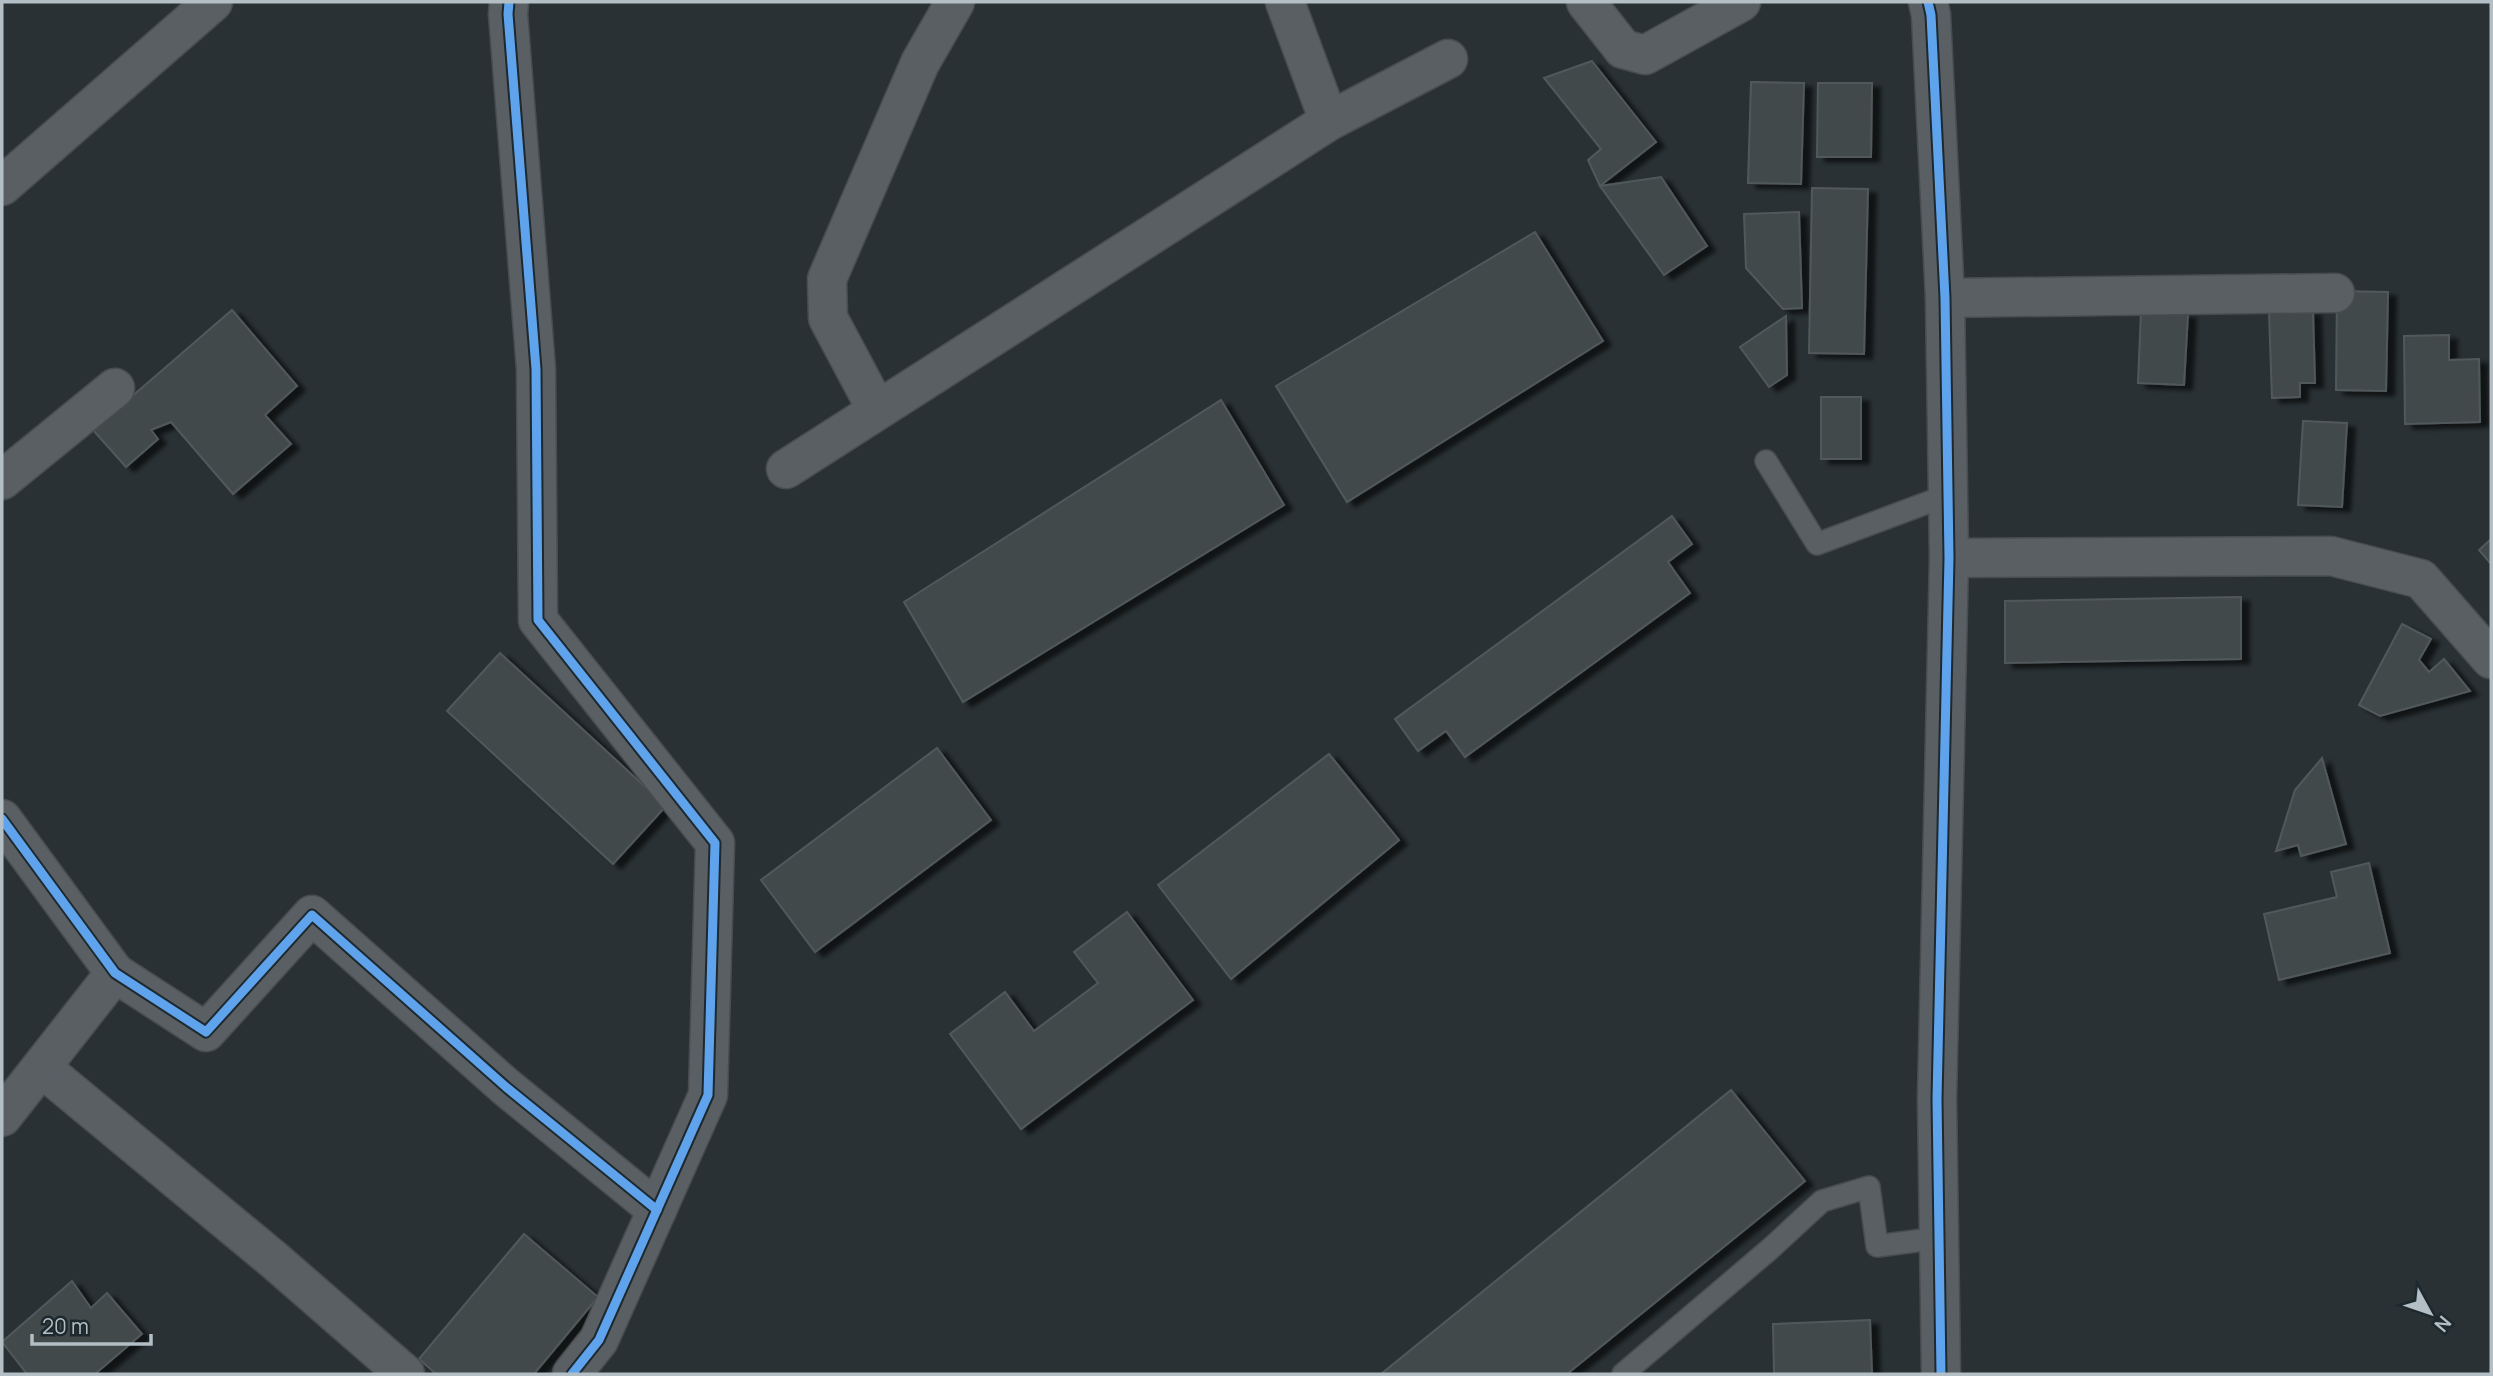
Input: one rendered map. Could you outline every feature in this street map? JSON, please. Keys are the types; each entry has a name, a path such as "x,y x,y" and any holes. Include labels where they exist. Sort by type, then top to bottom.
{"street":[{"path":"2,186 213,2"},
{"path":"509,2 536,369 538,620 715,843 708,1095 599,1339 572,1374"},
{"path":"877,410 828,318 827,279 920,63 955,2"},
{"path":"1285,2 1329,121"},
{"path":"1586,2 1623,50 1645,55 1741,2"},
{"path":"1928,2 1931,15 1945,298 1949,558 1938,1085 1941,1374"},
{"path":"786,468 1329,121 1448,59"},
{"path":"1945,298 2335,293"},
{"path":"2,480 115,388"},
{"path":"1949,558 2331,556 2421,579 2491,659"},
{"path":"2,820 116,973 206,1032 312,915 506,1087 657,1210"},
{"path":"2,1117 116,973"},
{"path":"42,1068 274,1259 405,1374"}],"lane":[{"path":"1766,461 1817,544 1948,495"},
{"path":"1623,1374 1770,1249 1822,1201 1868,1187 1877,1246 1939,1238"}],"building":[{"path":"1592,61 1656,142 1600,186 1588,160 1601,149 1544,78"},
{"path":"1751,82 1804,83 1801,184 1748,183"},
{"path":"1818,83 1872,83 1871,157 1817,157"},
{"path":"1661,177 1707,246 1664,275 1600,186"},
{"path":"1812,188 1868,189 1864,354 1809,353"},
{"path":"1799,212 1802,308 1783,309 1746,268 1744,214"},
{"path":"1535,232 1603,341 1347,502 1276,386"},
{"path":"2337,291 2388,292 2386,391 2336,390"},
{"path":"232,310 297,386 265,415 291,444 233,494 171,422 151,430 158,439 126,467 93,430"},
{"path":"2141,311 2188,314 2184,385 2138,383"},
{"path":"2313,311 2315,383 2300,383 2300,397 2272,398 2269,312"},
{"path":"1786,316 1787,375 1769,387 1740,347"},
{"path":"2449,335 2449,360 2479,359 2480,422 2405,424 2404,336"},
{"path":"1821,397 1861,397 1861,459 1821,459"},
{"path":"1221,400 1284,505 963,702 904,602"},
{"path":"2303,421 2347,423 2342,507 2298,505"},
{"path":"1672,516 1692,544 1668,562 1690,593 1465,757 1446,731 1418,751 1395,719"},
{"path":"2491,539 2491,564 2479,550"},
{"path":"2241,597 2241,659 2005,663 2005,601"},
{"path":"2402,624 2431,639 2419,660 2429,672 2444,659 2470,691 2380,716 2359,705"},
{"path":"500,653 666,806 613,864 447,711"},
{"path":"937,748 991,820 815,952 761,880"},
{"path":"1329,754 1399,840 1231,979 1158,885"},
{"path":"2322,758 2346,844 2301,856 2298,845 2276,851 2295,790"},
{"path":"2369,863 2390,953 2279,980 2264,914 2337,897 2331,872"},
{"path":"1127,912 1193,1000 1021,1129 950,1034 1005,992 1034,1031 1098,983 1074,952"},
{"path":"1731,1090 1805,1181 1567,1374 1381,1374"},
{"path":"524,1234 598,1297 534,1374 436,1374 419,1359"},
{"path":"72,1281 91,1308 107,1293 142,1334 95,1374 27,1374 2,1342"},
{"path":"1870,1320 1872,1374 1774,1374 1773,1324"}],"cycle path":[{"path":"509,2 536,369 538,620 715,843 708,1095 599,1340 572,1374"},
{"path":"1928,2 1931,15 1945,298 1949,558 1937,1099 1941,1374"},
{"path":"2,819 115,973 206,1032 312,915 506,1087 657,1210"}]}
